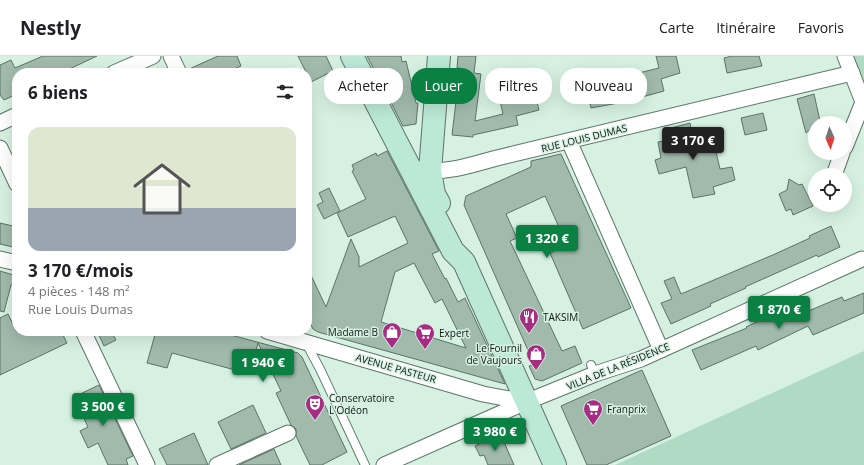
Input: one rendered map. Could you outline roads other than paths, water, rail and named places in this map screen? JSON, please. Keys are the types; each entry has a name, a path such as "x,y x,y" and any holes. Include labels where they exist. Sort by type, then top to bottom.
{"main road":[{"path":"352,56 453,251 464,262"},
{"path":"439,56 430,171 434,194 461,248 464,262 555,465"}],"street":[{"path":"125,68 153,56"},
{"path":"171,56 177,68"},
{"path":"845,56 863,102 852,129"},
{"name":"RUE LOUIS DUMAS","path":"409,166 430,171 443,170 852,73"},
{"path":"0,122 12,117"},
{"path":"569,141 600,222 661,350"},
{"path":"0,148 12,173"},
{"path":"0,259 12,262"},
{"name":"VILLA DE LA RÉSIDENCE","path":"384,465 526,402 593,369 640,359 862,259"},
{"path":"85,336 147,465"},
{"name":"AVENUE PASTEUR","path":"303,336 483,394 526,402"},
{"path":"217,465 288,433"}],"lane":[{"path":"303,336 365,465"}],"place":[{"name":"TAKSIM","path":"529,334"},
{"name":"Madame B","path":"392,349"},
{"name":"Expert","path":"425,350"},
{"name":"Le Fournil de Vaujours","path":"536,371"},
{"name":"Conservatoire L'Odéon","path":"315,421"},
{"name":"Franprix","path":"593,426"}]}
